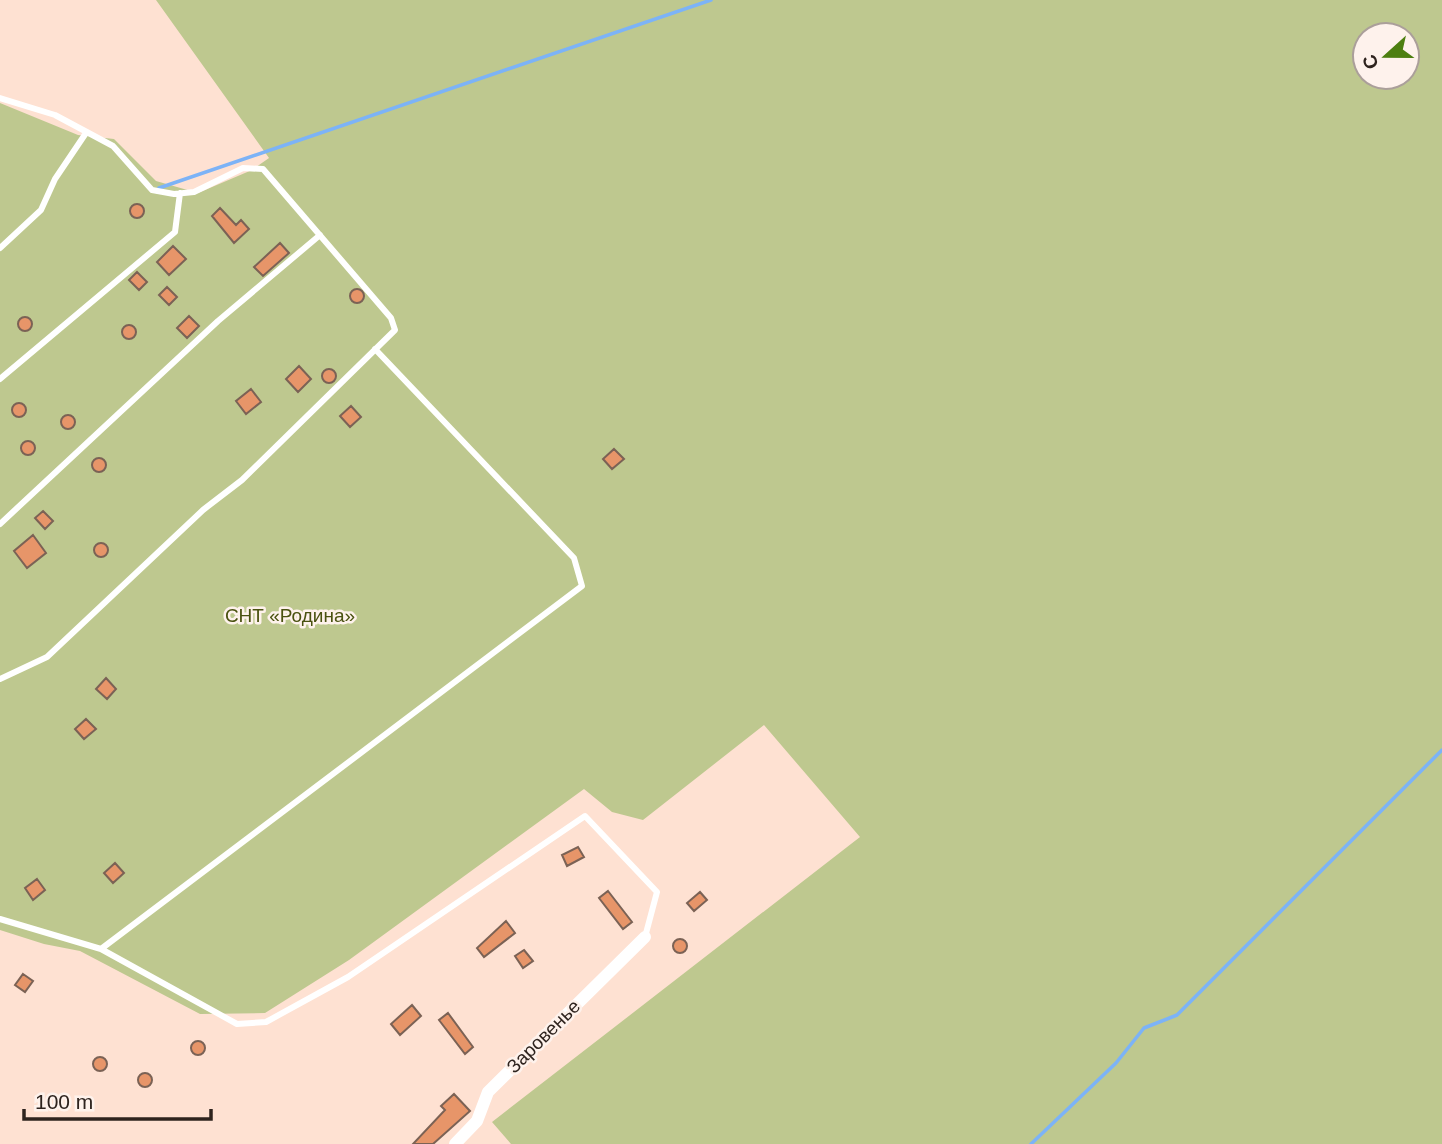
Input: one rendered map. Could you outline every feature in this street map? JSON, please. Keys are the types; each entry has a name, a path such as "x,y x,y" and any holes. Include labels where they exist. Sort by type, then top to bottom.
{"street":[{"name":"Заровенье","path":"454,1144 477,1121 488,1092 645,937"}],"lane":[{"path":"0,98 55,114 113,146 152,190 180,194 194,192 243,168 263,169 391,317 395,330 243,480 203,510 47,657 0,679"},
{"path":"0,248 41,210 55,179 86,133"},
{"path":"0,380 174,232 180,194"},
{"path":"0,524 218,321 320,235"},
{"path":"101,949 582,586 574,558 375,349"},
{"path":"0,919 101,949 237,1024 266,1022 348,977 585,817 657,892 645,937"}],"green space":[{"name":"СНТ «Родина»","path":"156,0 1442,0 1442,1144 511,1144 492,1122 860,837 764,725 643,820 612,812 584,789 349,960 265,1013 200,1014 80,951 44,944 0,930 0,103 78,135 114,139 156,181 198,193 252,170 269,158"}],"building":[{"path":"134,204 140,204 144,211 140,218 134,218 130,214 130,208"},
{"path":"220,208 236,225 241,220 249,229 234,243 212,216"},
{"path":"280,243 289,253 263,276 254,267"},
{"path":"173,246 186,259 169,275 157,262"},
{"path":"137,272 147,282 139,290 129,280"},
{"path":"167,287 177,297 169,305 159,295"},
{"path":"354,289 360,289 364,296 360,303 354,303 350,299 350,293"},
{"path":"189,316 199,326 187,338 177,328"},
{"path":"22,317 28,317 32,324 28,331 22,331 18,327 18,321"},
{"path":"126,325 132,325 136,332 132,339 126,339 122,335 122,329"},
{"path":"299,366 311,379 298,392 286,379"},
{"path":"326,369 332,369 336,376 332,383 326,383 322,379 322,373"},
{"path":"251,389 261,402 246,414 236,401"},
{"path":"16,403 22,403 26,410 22,417 16,417 12,413 12,407"},
{"path":"351,406 361,417 350,427 340,416"},
{"path":"65,415 71,415 75,422 71,429 65,429 61,425 61,419"},
{"path":"25,441 31,441 35,448 31,455 25,455 21,451 21,445"},
{"path":"614,449 624,459 612,469 603,459"},
{"path":"96,458 102,458 106,465 102,472 96,472 92,468 92,462"},
{"path":"43,511 53,521 45,529 35,518"},
{"path":"33,535 46,553 27,568 14,551"},
{"path":"98,543 104,543 108,550 104,557 98,557 94,553 94,547"},
{"path":"106,678 116,689 107,699 96,689"},
{"path":"86,719 96,729 84,739 75,729"},
{"path":"578,847 584,857 567,866 562,855"},
{"path":"115,863 124,873 113,883 104,873"},
{"path":"37,879 45,890 33,900 25,888"},
{"path":"608,891 632,922 623,929 599,898"},
{"path":"700,892 707,900 694,911 687,903"},
{"path":"506,921 515,933 484,957 477,948"},
{"path":"677,939 683,939 687,946 683,953 677,953 673,949 673,943"},
{"path":"524,950 533,961 523,968 515,956"},
{"path":"23,974 33,981 25,992 15,985"},
{"path":"412,1005 421,1016 400,1035 391,1024"},
{"path":"448,1013 473,1047 465,1054 439,1020"},
{"path":"195,1041 201,1041 205,1048 201,1055 195,1055 191,1051 191,1045"},
{"path":"97,1057 103,1057 107,1064 103,1071 97,1071 93,1067 93,1061"},
{"path":"142,1073 148,1073 152,1080 148,1087 142,1087 138,1083 138,1077"},
{"path":"454,1094 470,1111 433,1144 413,1144 445,1110 441,1106"}],"waterway":[{"path":"159,188 711,0"},
{"path":"1031,1144 1116,1063 1144,1028 1177,1015 1442,750"}]}
